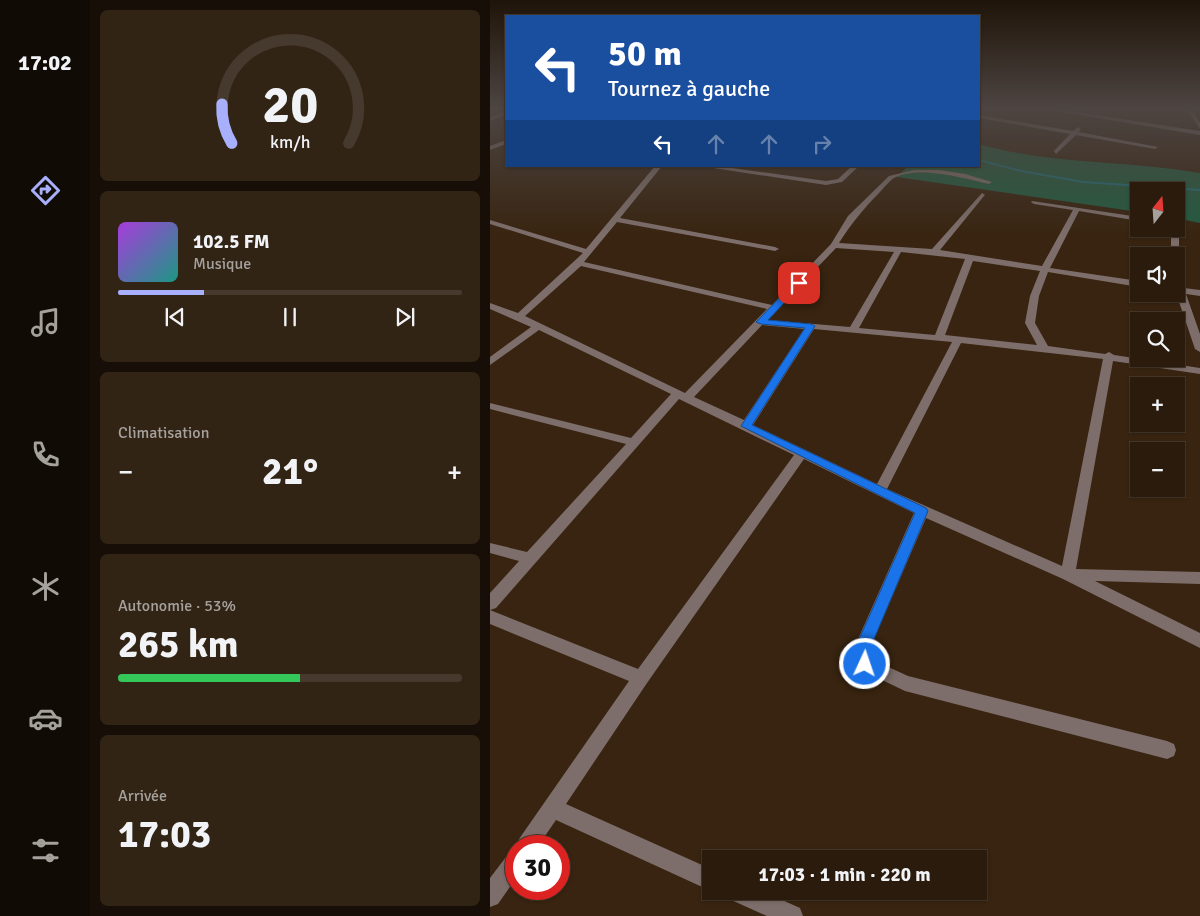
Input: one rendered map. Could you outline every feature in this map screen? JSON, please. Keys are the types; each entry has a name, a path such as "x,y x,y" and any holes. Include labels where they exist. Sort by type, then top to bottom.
{"street":[{"path":"519,316 579,263 658,167"},
{"path":"711,167 831,183 840,182 855,167"},
{"path":"490,604 634,442 761,322 834,245 851,218 892,176 899,174 950,174 988,182"},
{"path":"934,252 982,195"},
{"path":"1034,202 1130,217"},
{"path":"1043,347 1030,324 1032,302 1045,269 1077,208"},
{"path":"614,219 775,249"},
{"path":"490,222 588,252"},
{"path":"834,245 934,252 1130,283"},
{"path":"853,330 900,250"},
{"path":"938,338 970,258"},
{"path":"579,263 774,308"},
{"path":"1185,291 1200,293"},
{"path":"1184,302 1196,329 1200,349"},
{"path":"490,306 519,316 922,511 1068,575 1200,642"},
{"path":"761,322 1043,347 1110,355 1200,371"},
{"path":"490,362 538,326"},
{"path":"746,426 811,326"},
{"path":"880,490 958,340"},
{"path":"1068,575 1110,355"},
{"path":"490,406 634,442"},
{"path":"534,835 554,809 641,678 802,453"},
{"path":"922,511 863,646 865,664 905,684 1167,750"},
{"path":"490,548 531,559"},
{"path":"1068,575 1200,578"},
{"path":"490,618 641,678"},
{"path":"554,809 702,876"},
{"path":"490,896 505,875"},
{"path":"757,900 792,916"}],"green space":[{"path":"980,151 1005,151 1034,156 1200,173 1200,223 1185,220 1185,182 1130,182 1130,211 897,177 907,167 980,167"}],"waterway":[{"path":"980,160 1021,171 1083,182 1200,190"}],"route":[{"path":"799,283 761,322 811,326 746,426 922,511 863,646 865,664"}]}
